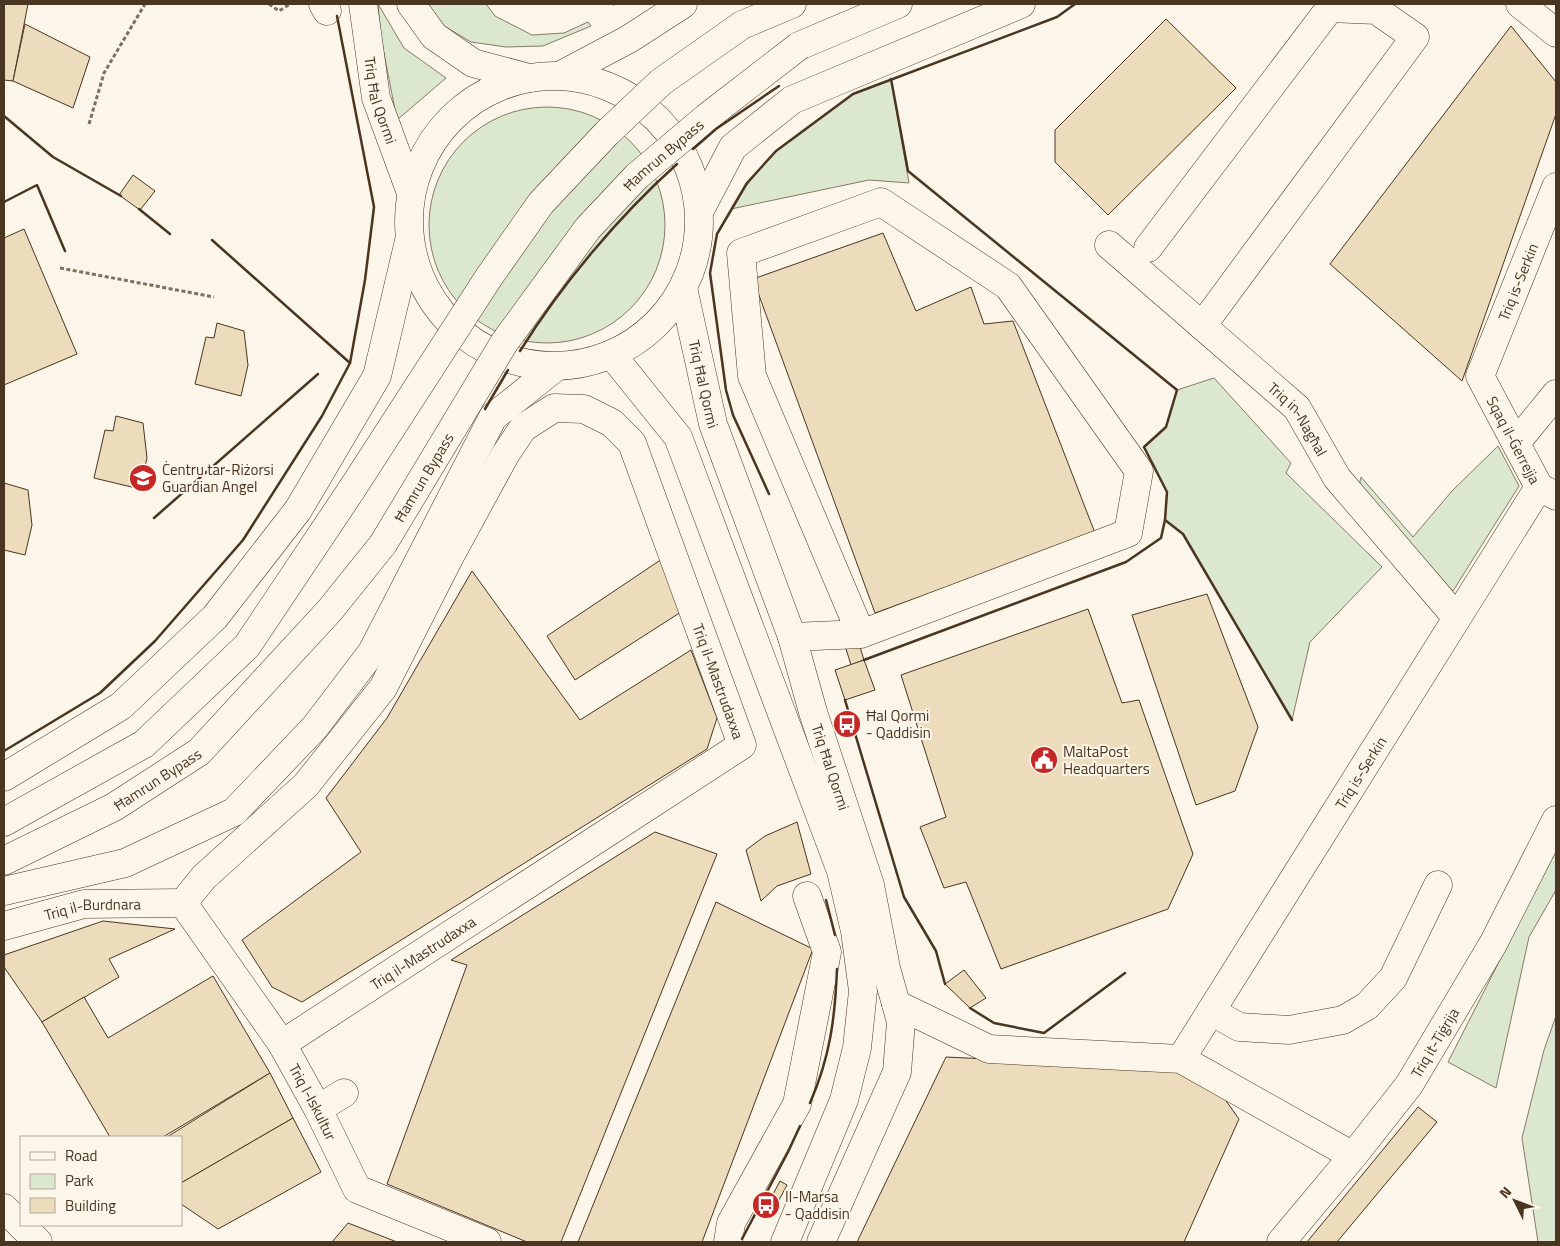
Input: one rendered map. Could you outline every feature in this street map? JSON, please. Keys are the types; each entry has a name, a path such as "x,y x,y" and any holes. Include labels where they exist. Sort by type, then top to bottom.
{"main road":[{"name":"Triq Ħal Qormi","path":"363,4 376,98 411,193"},
{"path":"411,4 434,36 473,63 529,78"},
{"path":"561,75 629,40 683,4"},
{"path":"4,822 144,744 247,646 352,489 489,277 541,203 606,133 662,82 742,25 792,4"},
{"name":"Ħamrun Bypass","path":"4,861 114,807 199,752 330,610 383,544 504,343 588,228 637,176 707,117 799,46 898,4"},
{"path":"700,210 733,147 792,100 1021,4"},
{"path":"1520,4 1556,33"},
{"path":"1148,248 1330,8 1376,10 1414,37 1202,326"},
{"path":"561,75 600,83 627,94 650,110 669,132 685,155 695,182 700,210 697,250 683,288 654,328 612,355 585,364 556,367 516,362 479,346 447,321 424,286 414,263 410,238 411,193 425,153 446,125 474,100 500,86 529,78 561,75"},
{"name":"Triq is-Serkin","path":"1480,376 1556,188"},
{"path":"792,637 861,634 1128,533 1139,471 1008,286 881,202 741,253 752,376 861,634"},
{"path":"4,777 121,706 215,617 298,510 377,376 410,238"},
{"name":"Triq in-Nagħal","path":"1110,246 1297,408 1338,478 1457,618"},
{"name":"Triq Ħal Qormi","path":"683,288 713,424 792,637 813,712 870,885 886,968 901,1022 897,1072 821,1242"},
{"name":"Triq Ħal Qormi","path":"612,355 678,437 841,871 855,931 863,991 857,1048 844,1100 785,1242"},
{"name":"Ħamrun Bypass","path":"4,891 125,863 234,812 315,727 372,652 493,417 556,367"},
{"name":"Sqaq il-Ġerrejja","path":"1480,376 1516,443 1548,491"},
{"path":"1516,443 1556,394"},
{"name":"Triq il-Mastrudaxxa","path":"183,903 204,877 306,785 383,688 450,556 505,455 523,428 554,408 584,408 612,423 632,443 742,745 282,1044"},
{"name":"Triq is-Serkin","path":"1181,1059 1457,618 1548,491"},
{"name":"Triq it-Tiġrija","path":"1281,1242 1353,1156 1414,1077 1493,944 1556,820"},
{"path":"1211,1011 1239,1027 1289,1030 1343,1020 1368,1006 1393,978 1438,885"},
{"path":"728,1242 731,1224 796,1104 827,952 807,896"},
{"name":"Triq il-Burdnara","path":"4,926 84,904 183,903"},
{"name":"Triq l-Iskultur","path":"183,903 282,1044 318,1110 357,1190 487,1242"},
{"path":"896,1004 989,1049 1181,1059 1353,1156"},
{"path":"318,1110 344,1093"},
{"path":"4,1208 20,1224"},
{"path":"22,1226 38,1242"}],"path":[{"path":"89,124 104,73 145,4"},
{"path":"269,4 278,11 290,4"},
{"path":"60,268 214,297"}],"green space":[{"path":"378,4 404,48 446,78 397,120 381,38"},
{"path":"428,4 486,4 495,16 532,35 564,33 588,22 591,26 543,46 506,47 471,42 444,26"},
{"path":"891,79 909,183 869,180 731,209 745,187 776,151 853,94"},
{"path":"547,107 581,112 592,116 622,134 638,150 651,170 660,191 665,225 660,259 656,270 638,300 622,316 602,329 581,338 547,343 513,338 502,334 472,316 456,300 443,280 434,259 429,225 434,191 438,180 456,150 472,134 492,121 513,112"},
{"path":"1214,378 1291,463 1286,473 1382,567 1310,642 1292,720 1183,534 1165,520 1167,492 1144,447 1166,427 1177,390"},
{"path":"1498,446 1519,486 1453,591 1422,569 1358,490 1361,477 1413,537 1452,491"},
{"path":"1556,850 1556,890 1529,937 1496,1088 1448,1062"},
{"path":"1556,1016 1556,1242 1538,1242 1522,1138 1544,1050"}],"building":[{"path":"4,4 28,4 13,81 4,80"},
{"path":"1166,19 1236,88 1108,215 1055,162 1055,130"},
{"path":"25,24 90,57 73,108 13,81"},
{"path":"1511,26 1556,82 1556,114 1462,381 1330,264"},
{"path":"133,175 155,191 140,210 119,195"},
{"path":"24,229 77,354 4,385 4,238"},
{"path":"883,233 916,311 971,287 984,324 1013,321 1095,533 875,613 753,279"},
{"path":"217,323 244,331 248,365 241,396 195,384 206,337 214,338"},
{"path":"116,416 143,423 147,458 140,489 94,478 105,430 113,431"},
{"path":"4,483 28,490 32,525 25,555 4,550"},
{"path":"662,559 681,612 575,680 547,636"},
{"path":"472,571 580,720 691,650 717,718 707,749 302,1002 272,987 242,940 361,852 326,798 387,718"},
{"path":"1207,594 1258,727 1235,791 1196,805 1132,615"},
{"name":"MaltaPost Headquarters","path":"1088,609 1122,703 1139,700 1193,854 1168,909 1001,969 966,882 944,888 920,827 946,817 901,675"},
{"path":"859,644 864,660 851,665 846,649"},
{"path":"864,660 875,690 845,700 835,670"},
{"path":"797,822 811,874 777,886 761,901 746,850 765,836"},
{"path":"655,832 717,854 561,1242 527,1242 387,1184 467,965 451,960"},
{"path":"716,902 813,949 702,1242 578,1242"},
{"path":"103,921 175,929 109,959 119,977 42,1022 4,967 4,955"},
{"path":"964,970 986,998 970,1008 945,984"},
{"path":"213,976 270,1073 165,1136 109,1136 42,1022 84,997 108,1038"},
{"path":"946,1057 1173,1068 1219,1091 1239,1119 1184,1242 857,1242"},
{"path":"270,1073 293,1118 182,1182 182,1136 169,1136"},
{"path":"1418,1107 1437,1122 1337,1242 1307,1242"},
{"path":"293,1118 321,1172 218,1229 182,1205 182,1182"},
{"path":"780,1181 787,1185 779,1200 772,1196"},
{"path":"348,1223 397,1242 332,1242"}],"wall":[{"path":"769,494 733,415 726,390 710,273 717,234 747,183 776,151 853,94 1057,17 1075,4"},
{"path":"337,16 374,207 365,280 350,363"},
{"path":"864,660 1126,562 1161,538 1165,520 1167,492 1144,447 1166,427 1177,390 908,171 891,79"},
{"path":"693,149 716,129 779,86"},
{"path":"4,116 53,157 121,196"},
{"path":"520,351 554,301 592,252 633,206 677,164"},
{"path":"4,202 37,185 65,251"},
{"path":"139,209 170,234"},
{"path":"4,751 100,693 155,641 243,540 322,416 350,363 212,240"},
{"path":"485,409 508,370"},
{"path":"154,518 318,374"},
{"path":"1165,520 1183,534 1292,720"},
{"path":"845,700 904,897 936,951 945,984"},
{"path":"826,900 835,935"},
{"path":"810,1103 827,1054 835,1005 837,969"},
{"path":"970,1008 994,1023 1044,1033 1125,973"},
{"path":"742,1239 800,1126"}],"place":[{"name":"Ċentru tar-Riżorsi Guardian Angel","path":"143,478"},
{"name":"Ħal Qormi - Qaddisin","path":"847,724"},
{"name":"MaltaPost Headquarters","path":"1044,760"},
{"name":"Il-Marsa - Qaddisin","path":"766,1205"}]}
